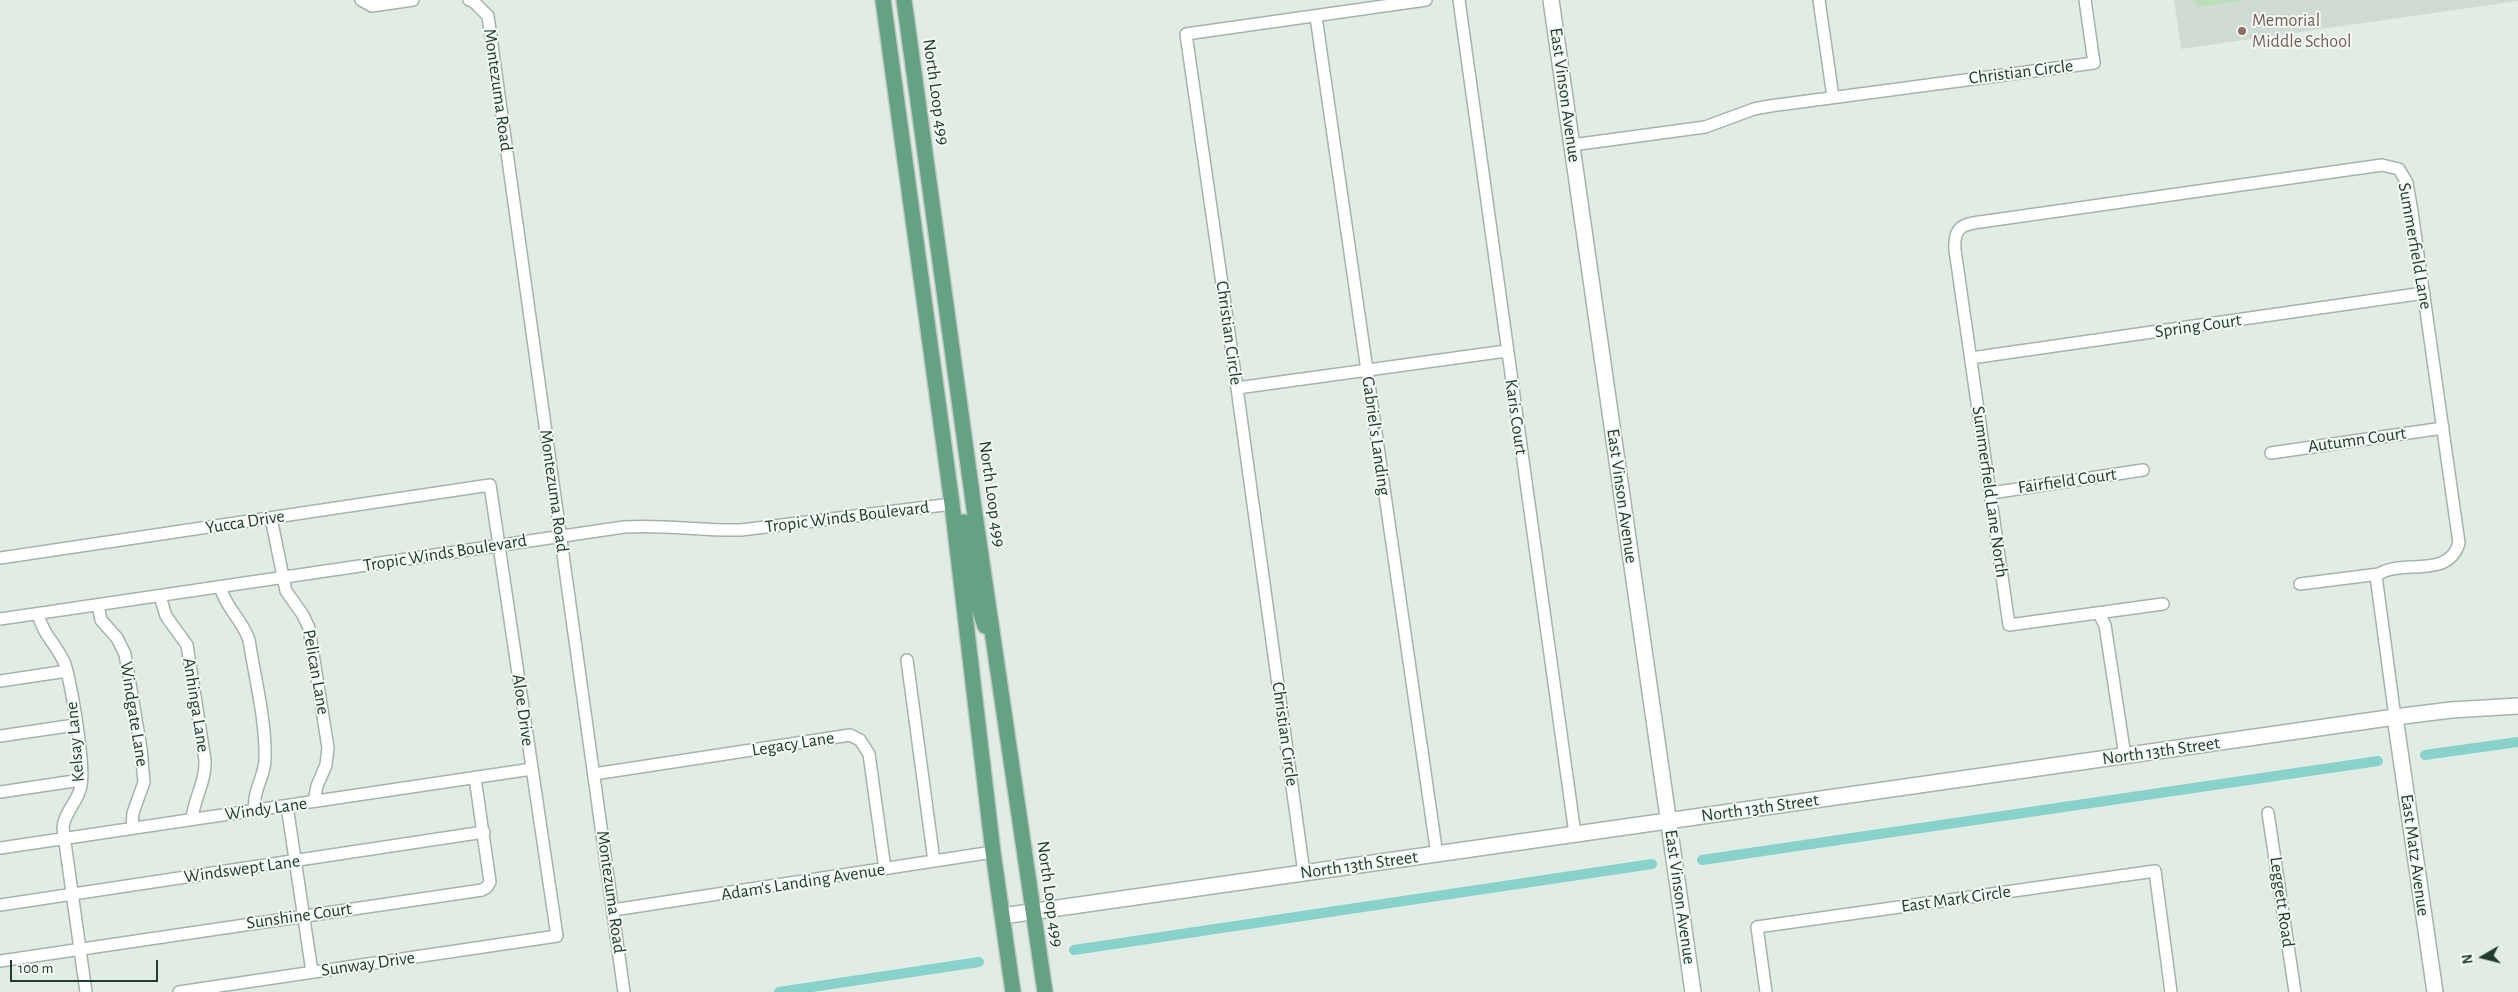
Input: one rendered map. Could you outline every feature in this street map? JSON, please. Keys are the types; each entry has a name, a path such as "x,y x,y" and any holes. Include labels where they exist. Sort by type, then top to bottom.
{"main road":[{"path":"883,0 952,504 993,852 1013,992"},
{"name":"North Loop 499","path":"904,0 1045,992"},
{"path":"952,504 962,508 979,608 997,660"}],"street":[{"path":"364,2 372,6 413,0"},
{"name":"Montezuma Road","path":"469,0 473,1 488,16 624,992"},
{"name":"Christian Circle","path":"1304,873 1186,34 1426,0"},
{"name":"Karis Court","path":"1459,0 1506,351 1575,834"},
{"name":"East Vinson Avenue","path":"1551,0 1693,992"},
{"path":"1572,145 1705,127 1754,109 1833,97 1819,0"},
{"name":"Christian Circle","path":"1833,97 2094,63 2085,0"},
{"name":"Gabriel's Landing","path":"1316,17 1437,855"},
{"name":"Summerfield Lane","path":"1971,358 1954,242 1955,236 1962,226 1987,220 2382,165 2398,169 2408,183 2458,533 2456,551 2444,562 2379,574 2300,584"},
{"name":"Spring Court","path":"1971,358 2424,293"},
{"path":"1237,388 1506,351"},
{"name":"Summerfield Lane North","path":"1971,358 2009,625 2093,613 2098,614"},
{"name":"Autumn Court","path":"2271,453 2443,428"},
{"name":"Fairfield Court","path":"1991,493 2143,470"},
{"name":"Yucca Drive","path":"0,558 490,485"},
{"name":"Aloe Drive","path":"490,485 557,936"},
{"name":"Tropic Winds Boulevard","path":"0,619 560,535 650,525 713,530 741,530 952,504"},
{"name":"Pelican Lane","path":"271,518 283,578 290,600 303,615 309,628 324,720 327,757 314,801"},
{"path":"2379,574 2376,584 2396,717"},
{"path":"220,587 227,607 242,624 249,640 265,755 263,776 254,796 255,810"},
{"name":"Anhinga Lane","path":"160,596 166,616 187,645 205,760 204,779 194,807 192,820"},
{"path":"2098,614 2163,604"},
{"name":"Windgate Lane","path":"98,605 102,620 117,638 125,654 141,749 144,782 133,813 132,828"},
{"name":"Kelsay Lane","path":"38,614 42,629 61,654 67,671 75,725 81,780 78,797 63,822 86,992"},
{"path":"2098,614 2102,617 2105,625 2125,756"},
{"path":"907,660 934,861"},
{"path":"0,681 67,671"},
{"name":"North 13th Street","path":"1002,916 2396,717 2451,710 2518,706"},
{"name":"East Matz Avenue","path":"2396,717 2435,992"},
{"path":"0,736 75,725"},
{"name":"Legacy Lane","path":"594,774 850,735 860,740 869,754 885,870"},
{"name":"Windy Lane","path":"0,848 532,770"},
{"name":"Sunshine Court","path":"0,961 487,888 490,882 475,778"},
{"path":"0,792 81,780"},
{"path":"287,806 312,972"},
{"name":"Leggett Road","path":"2268,812 2295,992"},
{"name":"Windswept Lane","path":"0,905 484,832"},
{"name":"Adam's Landing Avenue","path":"613,910 993,852"},
{"name":"East Mark Circle","path":"1766,992 1757,927 2154,872 2171,992"},
{"name":"Sunway Drive","path":"179,992 557,936"}],"shaded area":[{"name":"Memorial Middle School","path":"2174,0 2518,0 2518,1 2181,49"}],"green space":[{"path":"2195,0 2247,0 2196,7"}],"waterway":[{"path":"2425,755 2518,742"},
{"path":"1702,860 2378,761"},
{"path":"1074,950 1652,864"},
{"path":"779,992 979,962"}],"place":[{"name":"Memorial Middle School","path":"2242,31"}]}
